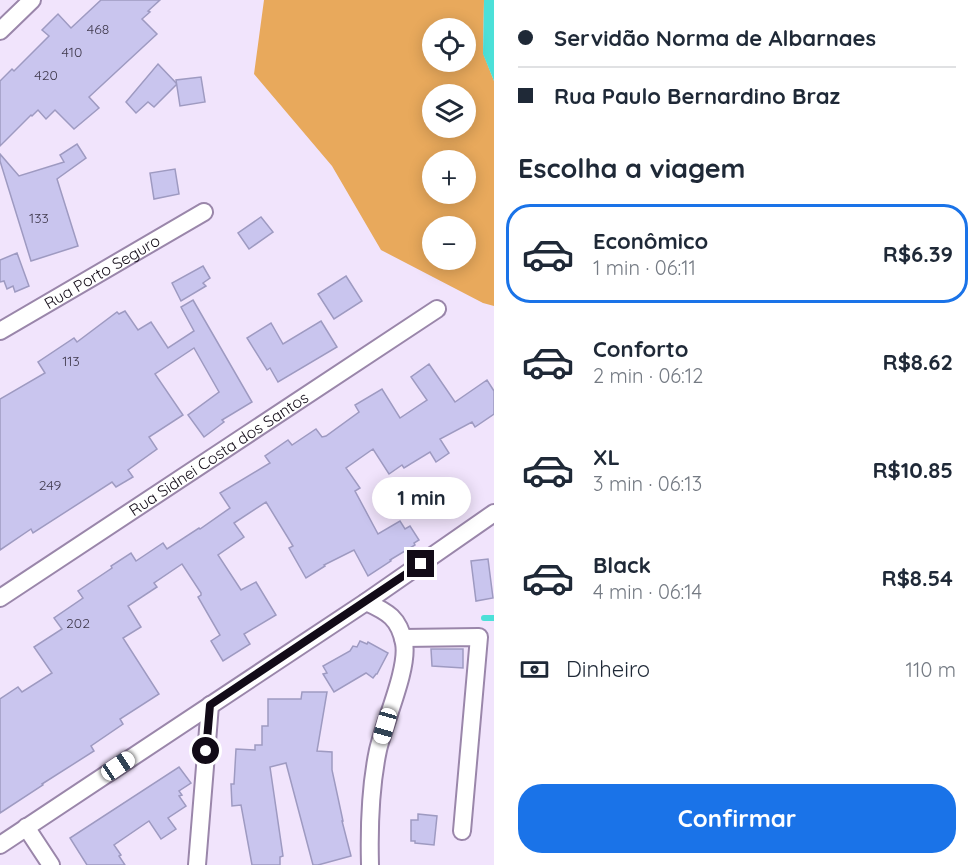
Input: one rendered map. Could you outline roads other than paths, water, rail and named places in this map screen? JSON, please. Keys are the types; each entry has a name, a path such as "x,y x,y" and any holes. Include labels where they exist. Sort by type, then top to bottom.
{"street":[{"path":"0,31 32,0"},
{"name":"Rua Porto Seguro","path":"0,331 204,212"},
{"name":"Rua Sidnei Costa dos Santos","path":"0,598 437,309"},
{"path":"0,845 366,602 494,513"},
{"path":"366,602 386,611 399,626 405,646 403,669 374,771 370,817 370,865"},
{"path":"403,638 479,637 462,831"},
{"path":"197,865 210,705"},
{"path":"26,827 51,865"}],"waterway":[{"path":"484,618 494,618"}]}
